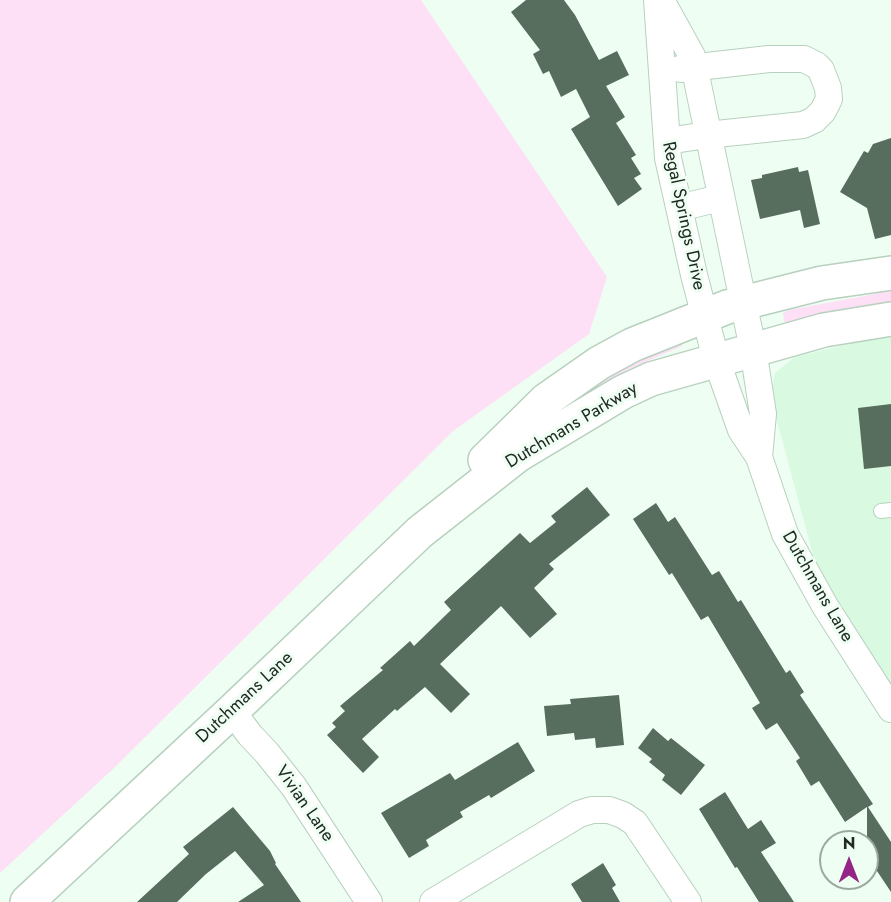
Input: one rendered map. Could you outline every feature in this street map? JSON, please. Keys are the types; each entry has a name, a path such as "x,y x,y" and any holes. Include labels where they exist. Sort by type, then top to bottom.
{"main road":[{"name":"Dutchmans Parkway","path":"465,496 486,458 546,400 591,368 632,345 704,316 744,303 822,283 891,273"},
{"name":"Dutchmans Parkway","path":"465,496 518,455 623,392 651,379 824,330 891,319"},
{"name":"Dutchmans Lane","path":"27,902 420,532 465,496"}],"street":[{"name":"Regal Springs Drive","path":"659,0 692,56 753,349"},
{"name":"Regal Springs Drive","path":"659,0 661,71 668,158 716,359"},
{"path":"661,71 769,59 804,59 821,70 828,88 828,99 823,111 814,120 803,125 667,141"},
{"path":"679,208 720,198"},
{"name":"Dutchmans Lane","path":"753,349 763,414 759,456"},
{"name":"Dutchmans Lane","path":"716,359 741,430 759,456 785,534 802,568 891,709"},
{"name":"Vivian Lane","path":"232,711 294,787 369,902"},
{"path":"433,902 579,814 592,810 609,810 635,823 688,902"}],"shaded area":[{"path":"0,0 421,0 607,277 589,334 453,431 113,769 0,873"},
{"path":"891,289 891,306 787,324 784,321 783,313 789,310"},
{"path":"891,337 891,693 818,574 770,395 775,373 794,357 871,339"},
{"path":"683,341 682,346 627,370 518,442 552,414 611,373 633,361"}],"building":[{"path":"526,0 564,0 575,15 599,60 617,51 629,75 606,86 625,117 616,123 636,155 631,158 641,174 634,178 642,189 618,206 571,129 590,117 576,89 561,97 549,71 543,74 533,54 540,50 511,12"},
{"path":"891,138 891,235 875,239 867,208 840,192 864,151 868,153 873,144"},
{"path":"798,167 799,172 808,170 820,224 804,228 800,210 760,219 751,180 762,178 762,175"},
{"path":"891,404 891,466 864,469 858,408"},
{"path":"587,487 610,515 549,564 554,569 534,588 557,614 530,638 501,606 440,664 470,694 451,713 425,687 397,711 395,709 362,739 379,757 363,773 327,735 336,727 332,723 345,711 340,706 383,670 380,668 410,641 414,646 451,610 444,602 520,533 530,543 556,522 551,516"},
{"path":"656,503 668,522 675,517 712,575 719,571 738,602 741,600 786,673 790,670 804,692 800,695 873,804 868,807 891,842 891,892 879,874 879,830 867,830 867,807 845,822 819,781 811,786 796,761 800,758 777,723 766,730 752,708 760,703 708,616 701,620 672,573 669,575 633,519"},
{"path":"619,695 624,745 596,748 595,738 575,740 574,733 547,736 544,706 571,704 570,699"},
{"path":"653,728 668,741 671,738 705,765 681,795 662,780 665,775 649,762 652,759 638,748"},
{"path":"518,742 535,771 491,798 489,795 460,812 463,817 426,840 429,846 409,858 381,813 450,773 455,780"},
{"path":"725,792 748,829 761,820 776,843 761,852 794,902 759,902 737,867 735,868 699,809"},
{"path":"233,807 270,851 275,864 301,902 238,902 264,885 235,851 206,874 177,902 137,902 189,854 183,847"},
{"path":"603,863 616,885 612,888 620,902 582,902 571,884"}]}
